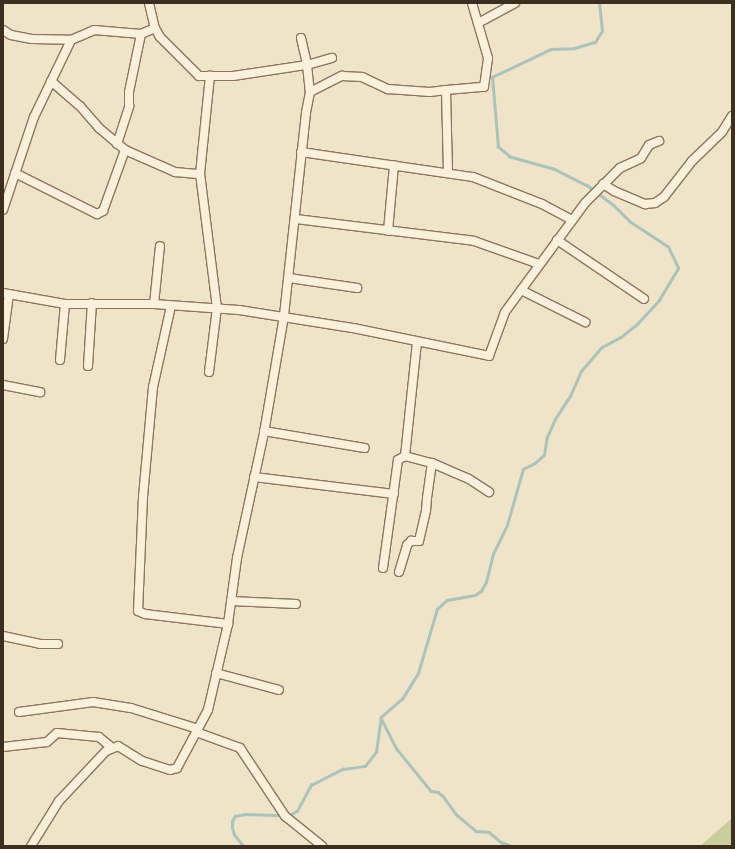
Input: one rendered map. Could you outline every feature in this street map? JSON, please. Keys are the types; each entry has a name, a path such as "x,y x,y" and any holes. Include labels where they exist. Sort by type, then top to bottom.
{"street":[{"path":"149,3 155,28 160,37 199,76 233,76 307,65 332,58"},
{"path":"310,92 342,76 362,77 388,89 430,92 484,87 488,58 472,3"},
{"path":"478,23 515,3"},
{"path":"3,30 11,35 32,40 71,40 94,30 141,34 155,28"},
{"path":"117,144 129,106 129,92 141,34"},
{"path":"31,846 59,801 106,751 118,746 142,761 170,770 177,768 208,710 228,624 237,558 264,431 284,316 310,92 307,65 301,38"},
{"path":"3,210 34,117 71,40"},
{"path":"209,372 217,308 200,174 210,76"},
{"path":"52,81 80,106 99,128 125,150 175,172 200,174"},
{"path":"446,90 448,172"},
{"path":"603,184 614,192 645,204 655,203 664,198 692,161 722,132 732,116"},
{"path":"3,339 6,293 65,304 154,304 217,308 284,316 353,328 488,356 506,312 585,202 620,168 636,159 642,158 649,145 658,140"},
{"path":"15,173 97,214 103,210 125,150"},
{"path":"302,152 448,172 473,177 542,204 572,220"},
{"path":"388,231 394,165"},
{"path":"296,219 474,241 539,264"},
{"path":"557,240 644,299"},
{"path":"154,304 160,246"},
{"path":"289,278 357,288"},
{"path":"521,290 585,322"},
{"path":"88,366 92,303"},
{"path":"60,360 65,304"},
{"path":"171,306 153,387 143,497 138,611 145,614 228,624"},
{"path":"405,456 417,342"},
{"path":"3,385 40,392"},
{"path":"264,431 365,448"},
{"path":"383,568 398,460 405,456 432,463 469,479 490,492"},
{"path":"399,572 407,545 410,541 419,540 426,510 426,498 432,463"},
{"path":"254,477 394,494"},
{"path":"231,601 296,604"},
{"path":"3,636 40,644 58,644"},
{"path":"216,673 279,690"},
{"path":"19,712 93,702 131,708 240,748 285,816 322,846"},
{"path":"3,747 47,742 56,733 100,737 112,748"}],"green space":[{"path":"732,818 732,846 700,846"}],"waterway":[{"path":"287,816 297,811 311,785 343,769 365,766 376,752 381,717 402,699 418,673 437,609 447,600 475,595 481,591 486,582 493,554 507,525 523,469 535,463 544,455 547,437 555,419 570,396 581,371 602,347 621,337 636,325 659,300 678,268 668,247 630,222 614,206 587,186 553,169 510,157 498,147 492,77 551,49 574,48 595,42 602,31 599,3"},
{"path":"381,718 397,749 431,791 438,792 443,796 457,815 476,831 489,832 501,842 512,846"},
{"path":"243,846 234,835 232,828 232,821 235,816 245,814 282,815"}]}
